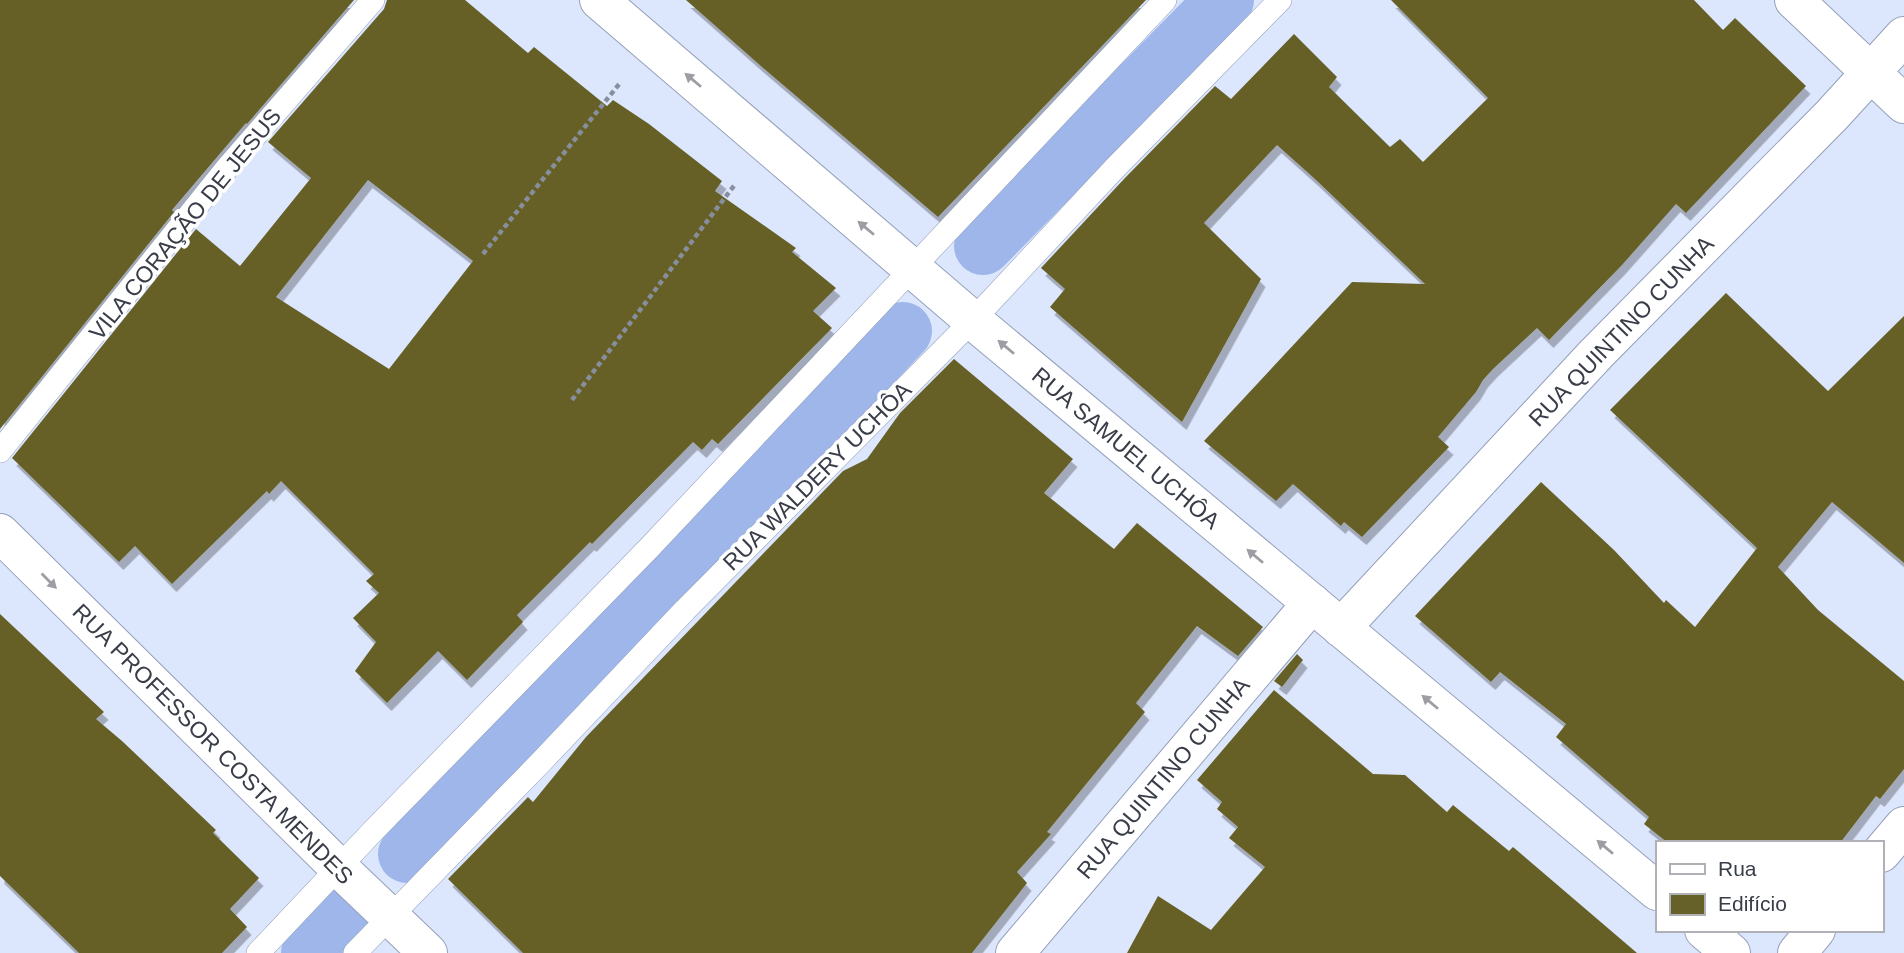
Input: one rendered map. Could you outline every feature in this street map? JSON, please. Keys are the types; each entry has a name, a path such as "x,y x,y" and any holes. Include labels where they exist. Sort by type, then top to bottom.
{"street":[{"name":"RUA SAMUEL UCHÔA","path":"599,0 972,319 1656,890"},
{"path":"1794,0 1904,104"},
{"name":"RUA QUINTINO CUNHA","path":"1341,628 1596,354 1832,115 1904,36"},
{"name":"RUA PROFESSOR COSTA MENDES","path":"0,533 428,953"},
{"name":"RUA QUINTINO CUNHA","path":"1014,953 1312,603"},
{"path":"1883,851 1904,826"},
{"path":"1706,932 1731,953"},
{"path":"1797,953 1814,932"}],"lane":[{"name":"VILA CORAÇÃO DE JESUS","path":"0,451 228,167 373,0"},
{"path":"258,953 915,270 1165,0"},
{"name":"RUA WALDERY UCHÔA","path":"355,953 1280,0"}],"path":[{"path":"483,254 651,44"},
{"path":"572,400 766,142"}],"building":[{"path":"0,0 354,0 172,210 174,212 0,429"},
{"path":"387,0 465,0 528,53 534,47 607,106 613,100 649,124 722,181 715,191 796,248 792,252 836,288 813,311 832,328 718,444 712,439 702,450 693,442 517,615 523,622 467,680 438,651 387,703 355,671 376,642 353,618 379,593 366,581 374,574 281,481 269,494 267,491 172,584 135,546 119,562 12,458 196,229 240,266 311,178 268,142 384,9","holes":["368,180 473,261 389,369 276,297"]},
{"path":"686,0 1146,0 938,217"},
{"path":"1391,0 1694,0 1723,30 1735,18 1806,86 1686,213 1676,204 1622,265 1549,340 1537,328 1493,369 1438,437 1449,447 1362,537 1344,522 1341,526 1293,484 1276,501 1204,441 1352,282 1425,284 1277,145 1204,223 1261,279 1182,422 1050,307 1065,289 1041,268 1215,86 1231,99 1294,34 1337,77 1329,87 1390,147 1400,139 1423,162 1488,98"},
{"path":"1726,293 1828,391 1904,316 1904,563 1832,502 1778,567 1818,610 1904,681 1904,769 1880,799 1876,796 1842,841 1665,841 1644,824 1649,817 1556,737 1566,724 1500,672 1491,682 1415,616 1541,482 1614,550 1664,603 1666,600 1695,627 1757,548 1610,410"},
{"path":"954,359 1073,459 1044,493 1114,549 1137,523 1263,627 1238,656 1197,626 1136,703 1145,712 1047,832 1051,834 1017,872 1027,883 972,953 523,953 448,879 528,797 533,802 586,737 843,471 867,459 900,413"},
{"path":"0,614 104,712 96,719 216,830 213,833 259,878 230,909 247,927 222,953 79,953 0,876"},
{"path":"1297,654 1303,660 1282,687 1274,681"},
{"path":"1274,690 1373,774 1405,775 1447,812 1453,805 1509,851 1513,847 1637,953 1127,953 1158,896 1211,930 1265,867 1229,838 1238,827 1217,809 1222,802 1197,780"}],"waterway":[{"path":"983,246 1225,0"},
{"path":"407,854 903,331"},
{"path":"310,953 342,918"}]}
